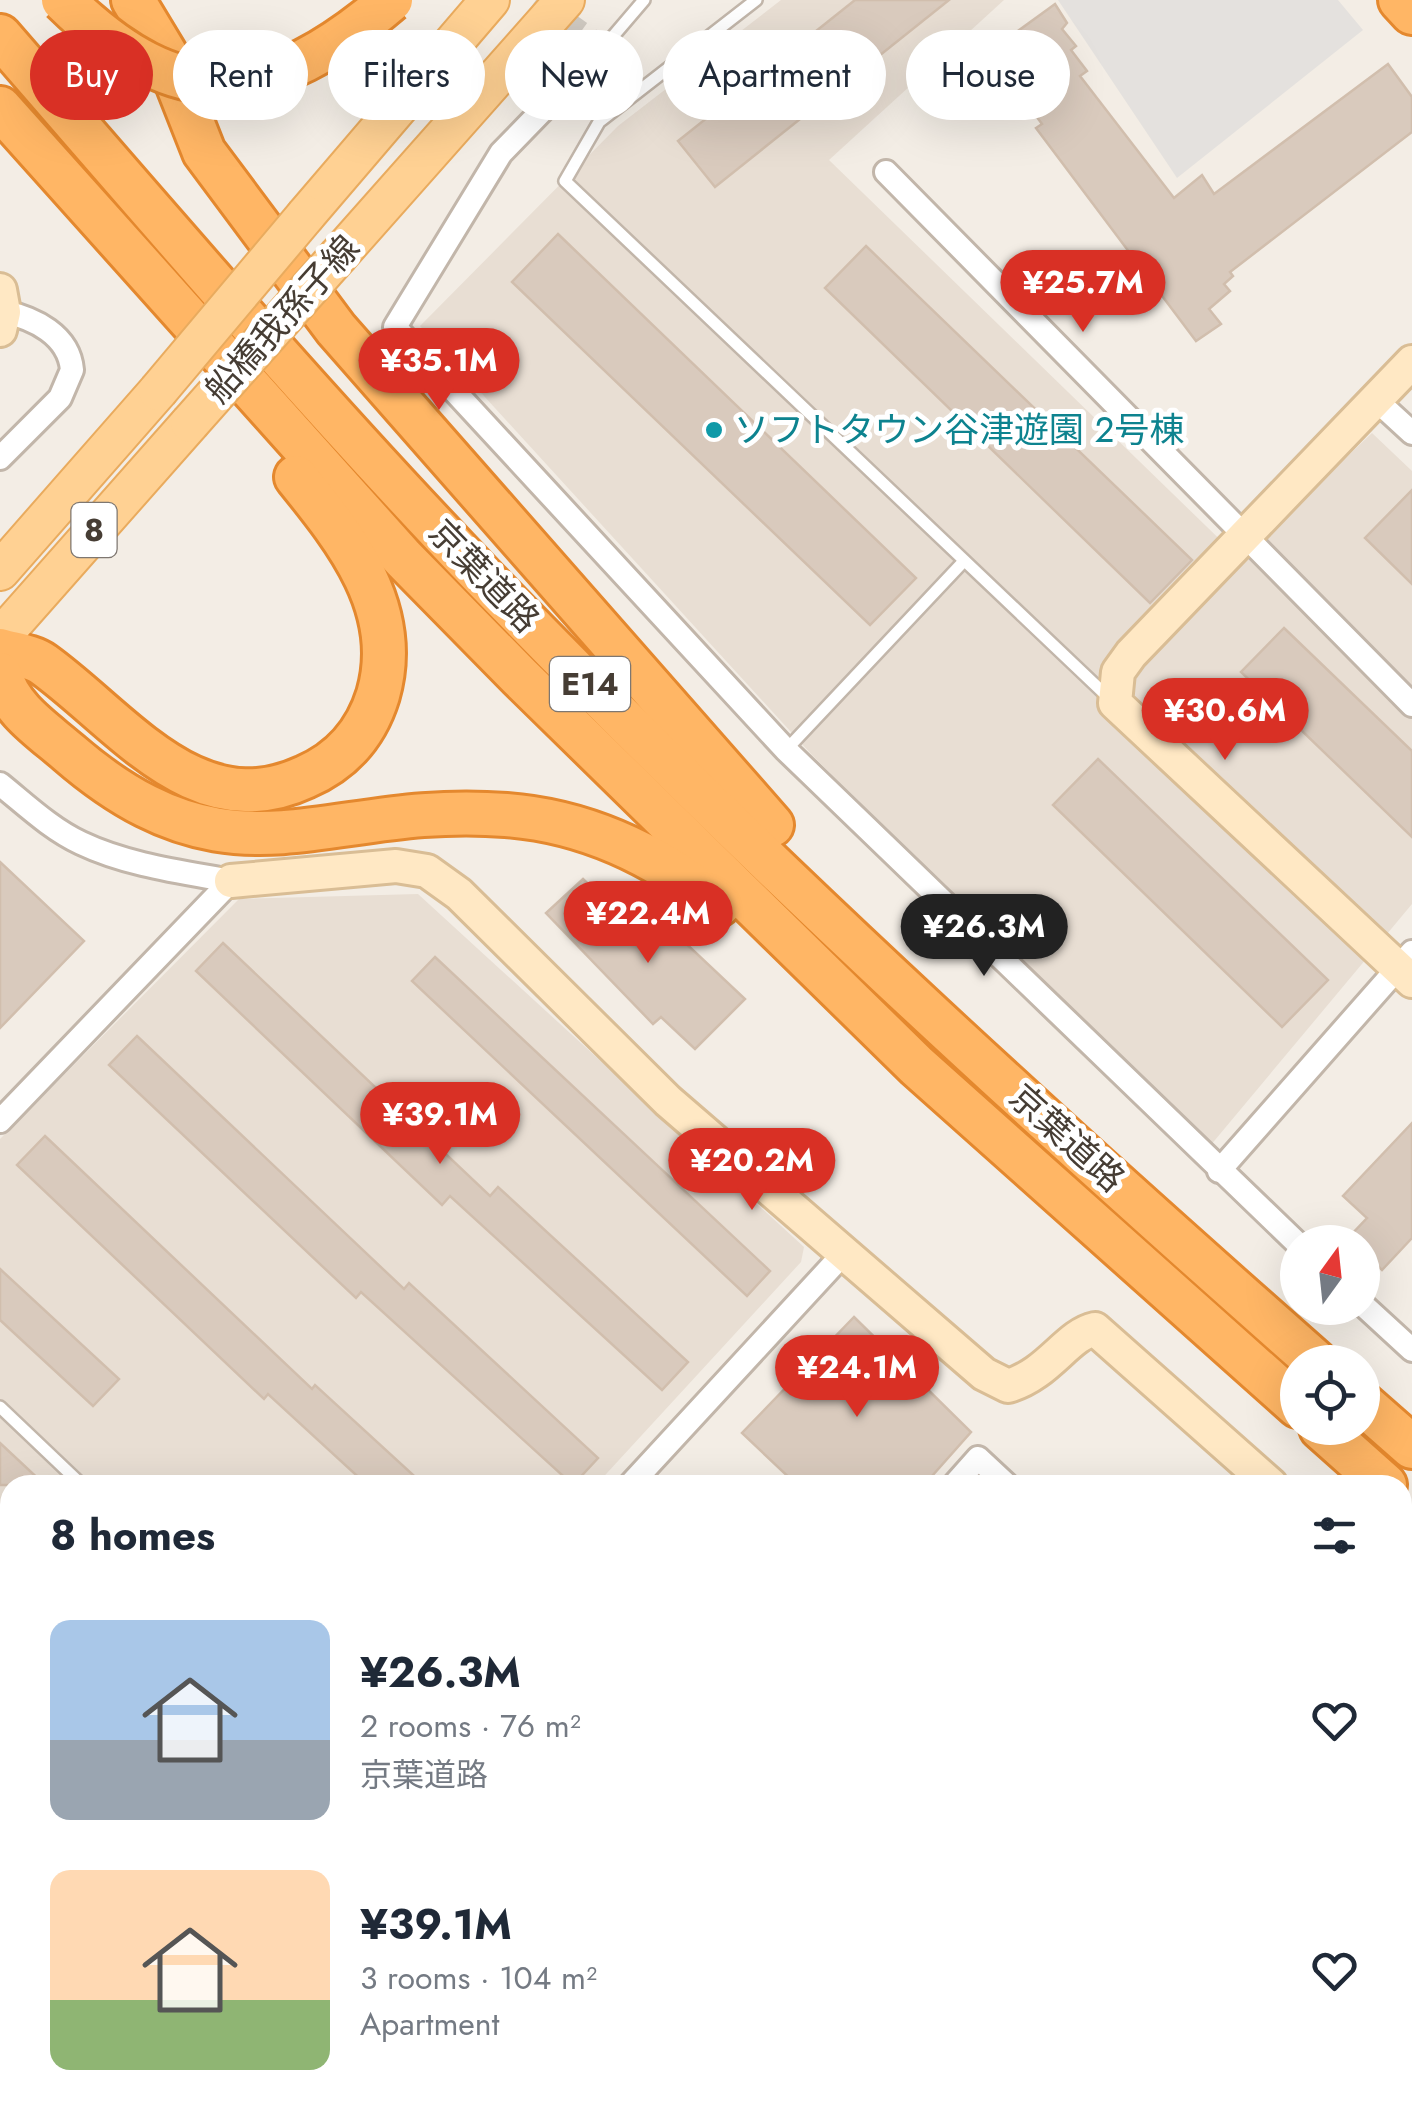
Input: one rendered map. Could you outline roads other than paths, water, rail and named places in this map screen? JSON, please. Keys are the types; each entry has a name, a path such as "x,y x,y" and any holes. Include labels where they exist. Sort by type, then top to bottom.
{"highway":[{"path":"63,0 128,57 162,74 210,84 294,68 330,48 391,0"},
{"path":"133,0 165,53 204,152 336,328 728,779 1011,1088"},
{"path":"1400,0 1412,14"},
{"name":"京葉道路","path":"0,36 222,292 483,576 677,772 1011,1088 1297,1345"},
{"name":"京葉道路","path":"0,108 403,558 917,1066 1280,1390"},
{"path":"0,650 40,662 165,764 225,789 262,790 326,768 353,744 372,715 381,684 384,651 381,617 369,582 350,547 38,154"},
{"path":"0,674 8,700 100,780 164,816 212,831 266,836 453,814 506,815 610,838 659,861 696,886 917,1066"},
{"path":"1380,1419 1412,1447"},
{"path":"1340,1445 1374,1475"}],"main road":[{"name":"船橋我孫子線","path":"0,571 490,0"},
{"name":"船橋我孫子線","path":"0,638 565,0"}],"street":[{"path":"534,120 502,153 396,327 786,750 1280,1228"},
{"path":"886,172 1412,705"},
{"path":"0,458 60,398 72,370 66,350 34,318 1,311"},
{"path":"1218,1171 1408,967 1115,703 1118,672 1243,535 1412,362"},
{"path":"1376,400 1412,433"},
{"path":"0,784 54,828 82,844 118,857 231,881 396,866 427,871 459,894 668,1101 984,1374 1008,1386 1053,1363 1081,1332 1095,1329 1260,1475"},
{"path":"0,1121 231,881"},
{"path":"639,1475 845,1252"},
{"path":"1380,1321 1412,1350"},
{"path":"963,1475 978,1458 996,1475"}],"lane":[{"path":"618,30 644,0"},
{"path":"756,0 599,122 565,181 1115,703"},
{"path":"786,750 964,562"},
{"path":"0,1408 71,1475"}],"tunnel":[{"path":"536,0 578,30"}],"place":[{"name":"ソフトタウン谷津遊園 2号棟","path":"714,430"}]}
